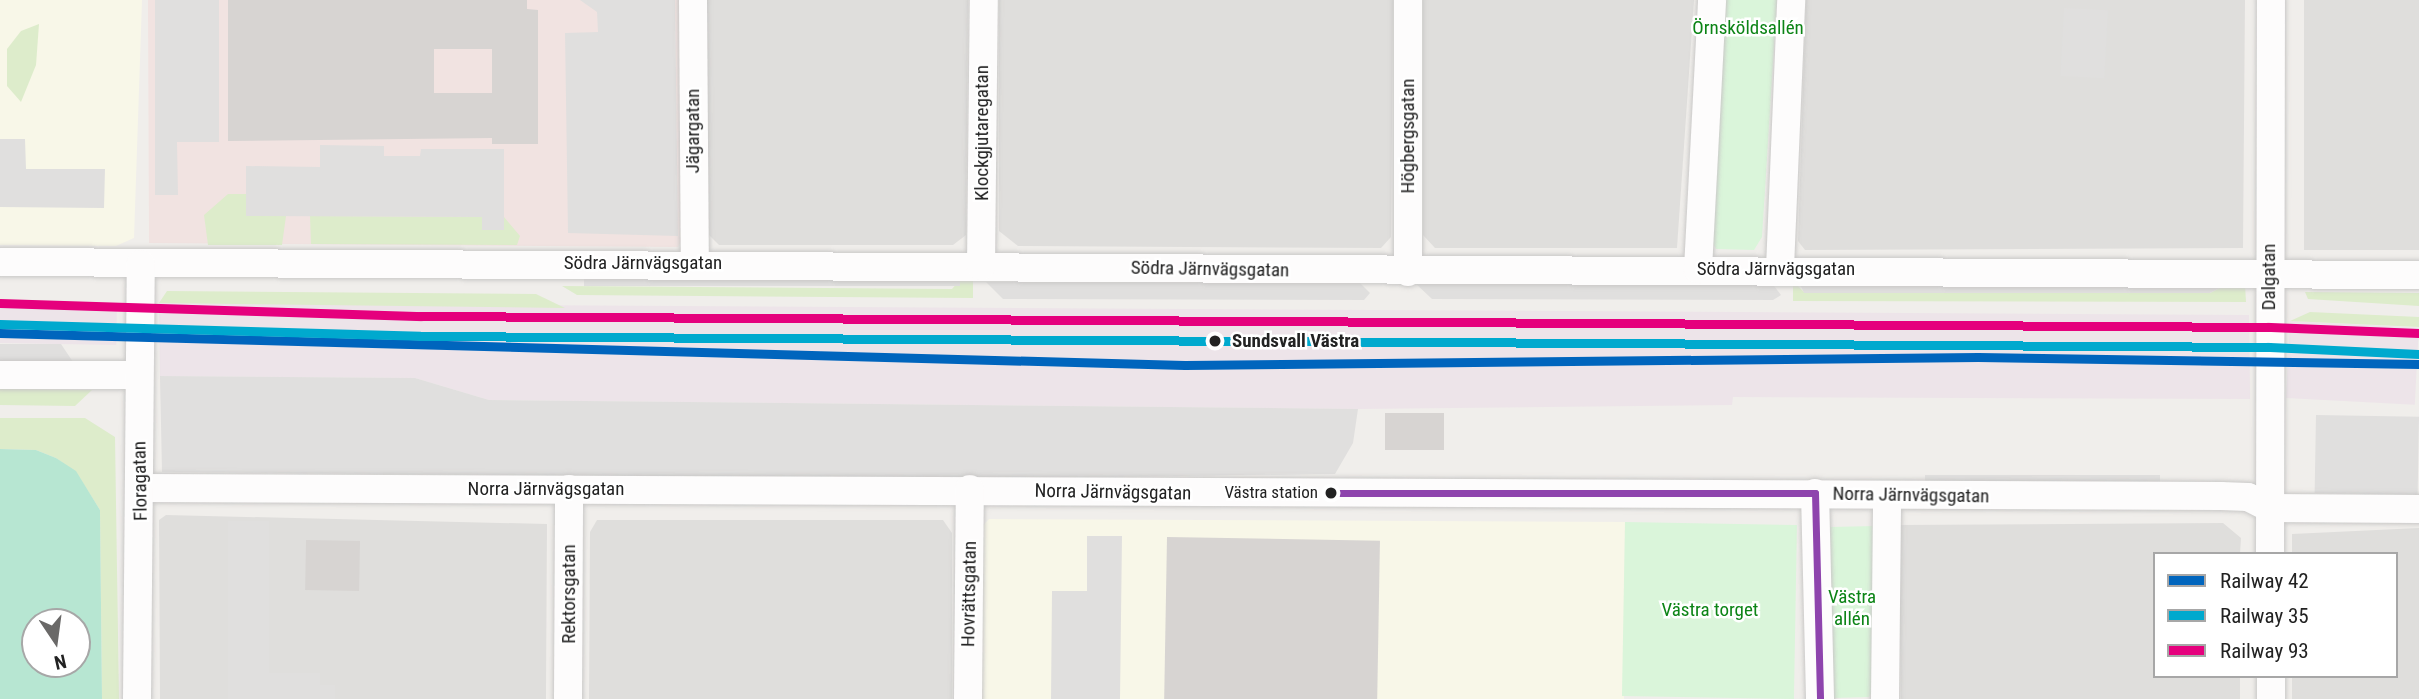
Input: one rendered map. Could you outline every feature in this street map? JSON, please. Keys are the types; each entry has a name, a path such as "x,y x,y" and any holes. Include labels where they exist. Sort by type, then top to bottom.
{"street":[{"name":"Jägargatan","path":"693,0 695,263"},
{"name":"Klockgjutaregatan","path":"981,266 984,0"},
{"name":"Högbergsgatan","path":"1408,0 1408,272"},
{"path":"1698,269 1712,0"},
{"path":"1780,268 1791,0"},
{"name":"Dalgatan","path":"2270,552 2272,0"},
{"name":"Södra Järnvägsgatan","path":"0,262 695,263 1408,272 1780,268 2419,275"},
{"name":"Floragatan","path":"137,699 141,264"},
{"path":"0,374 139,375"},
{"name":"Norra Järnvägsgatan","path":"141,488 970,489 2221,496 2248,497 2270,508 2419,509"},
{"name":"Rektorsgatan","path":"568,699 569,489"},
{"name":"Hovrättsgatan","path":"968,699 970,489"},
{"path":"1815,494 1820,699"},
{"path":"1885,699 1887,496"},
{"path":"2271,678 2271,699"}],"shaded area":[{"path":"0,0 142,0 134,238 116,246 0,245"},
{"path":"148,0 685,0 685,234 678,247 149,243"},
{"path":"155,0 219,0 219,142 177,142 178,195 155,195"},
{"path":"580,0 675,0 678,236 568,233 565,33 598,32 597,12"},
{"path":"706,0 968,0 966,235 953,245 719,245 709,235"},
{"path":"999,0 1393,0 1391,237 1381,248 1018,246 999,231"},
{"path":"1423,0 1694,0 1677,248 1435,248 1423,235"},
{"path":"1806,0 2245,0 2243,248 1805,250 1798,241"},
{"path":"2304,0 2419,0 2419,250 2304,250"},
{"path":"2064,8 2108,10 2104,78 2060,76"},
{"path":"0,139 25,139 26,169 105,169 104,208 0,207"},
{"path":"320,145 384,146 384,156 420,156 421,149 504,149 504,230 482,230 482,217 246,216 246,166 320,167"},
{"path":"584,278 960,278 960,286 584,286"},
{"path":"2235,280 2210,293 1804,293 1799,282"},
{"path":"986,282 1360,283 1370,293 1364,300 1003,299"},
{"path":"1414,282 1771,282 1781,295 1773,300 1432,299"},
{"path":"159,303 2249,315 2250,399 1733,397 1732,405 1358,409 489,400 415,378 160,376"},
{"path":"0,304 117,306 116,345 0,343"},
{"path":"2290,321 2419,328 2415,405 2286,398"},
{"path":"0,344 61,344 73,362 0,362"},
{"path":"160,376 415,378 489,400 1358,409 1353,443 1335,474 967,479 162,472"},
{"path":"2316,415 2419,417 2418,495 2315,493"},
{"path":"1925,475 2160,475 2160,482 1925,482"},
{"path":"166,515 547,524 546,699 160,699 159,520"},
{"path":"989,519 1625,522 1624,699 979,699 978,531"},
{"path":"597,520 943,520 952,533 952,699 589,699 590,532"},
{"path":"228,521 269,521 269,673 320,673 320,685 335,685 335,699 228,699"},
{"path":"2223,523 2241,538 2240,552 2153,552 2153,678 2240,678 2240,699 1901,699 1899,525"},
{"path":"2419,528 2419,699 2292,699 2292,678 2398,678 2398,552 2292,552 2292,534"},
{"path":"1087,536 1122,536 1120,699 1051,699 1052,591 1087,591"}],"green space":[{"name":"Örnsköldsallén","path":"1723,0 1777,0 1762,237 1754,250 1716,249 1709,236"},
{"path":"39,24 36,65 21,102 7,86 7,49 21,31"},
{"path":"228,194 246,194 247,215 286,216 282,245 208,245 204,215"},
{"path":"310,216 483,217 504,230 504,217 520,236 517,245 311,244"},
{"path":"960,280 973,281 973,298 577,295 562,286 952,289"},
{"path":"2235,280 2245,284 2246,302 1793,301 1793,281 1805,293 2210,293"},
{"path":"167,291 536,294 565,308 159,303"},
{"path":"2305,292 2419,293 2419,306 2308,299"},
{"path":"2310,312 2419,317 2419,327 2290,321"},
{"path":"0,389 92,390 75,406 0,405"},
{"path":"0,418 85,418 115,437 119,699 102,699 100,510 76,472 56,458 36,450 0,449"},
{"path":"0,449 36,450 56,458 76,471 100,510 102,699 0,699"},
{"name":"Västra torget","path":"1625,522 1797,525 1794,699 1622,696"},
{"name":"Västra allén","path":"1875,526 1874,689 1869,697 1834,698 1830,527"}],"building":[{"path":"228,0 527,0 527,9 538,10 538,144 492,144 492,138 228,141","holes":["434,49 492,49 492,93 434,93"]},
{"path":"1385,413 1444,413 1444,450 1385,450"},
{"path":"1167,537 1380,541 1377,699 1164,699"},
{"path":"306,540 360,541 359,591 305,590"}],"rail line":[{"name":"93","path":"0,303 420,316 2269,327 2419,333"},
{"name":"35","path":"0,324 420,336 2269,347 2419,354"},
{"name":"42","path":"0,333 1185,365 1978,357 2419,364"}],"transit line":[{"path":"1331,493 1815,493 1820,699"}],"place":[{"name":"Sundsvall Västra","path":"1215,341"},
{"name":"Västra station","path":"1331,493"}]}
